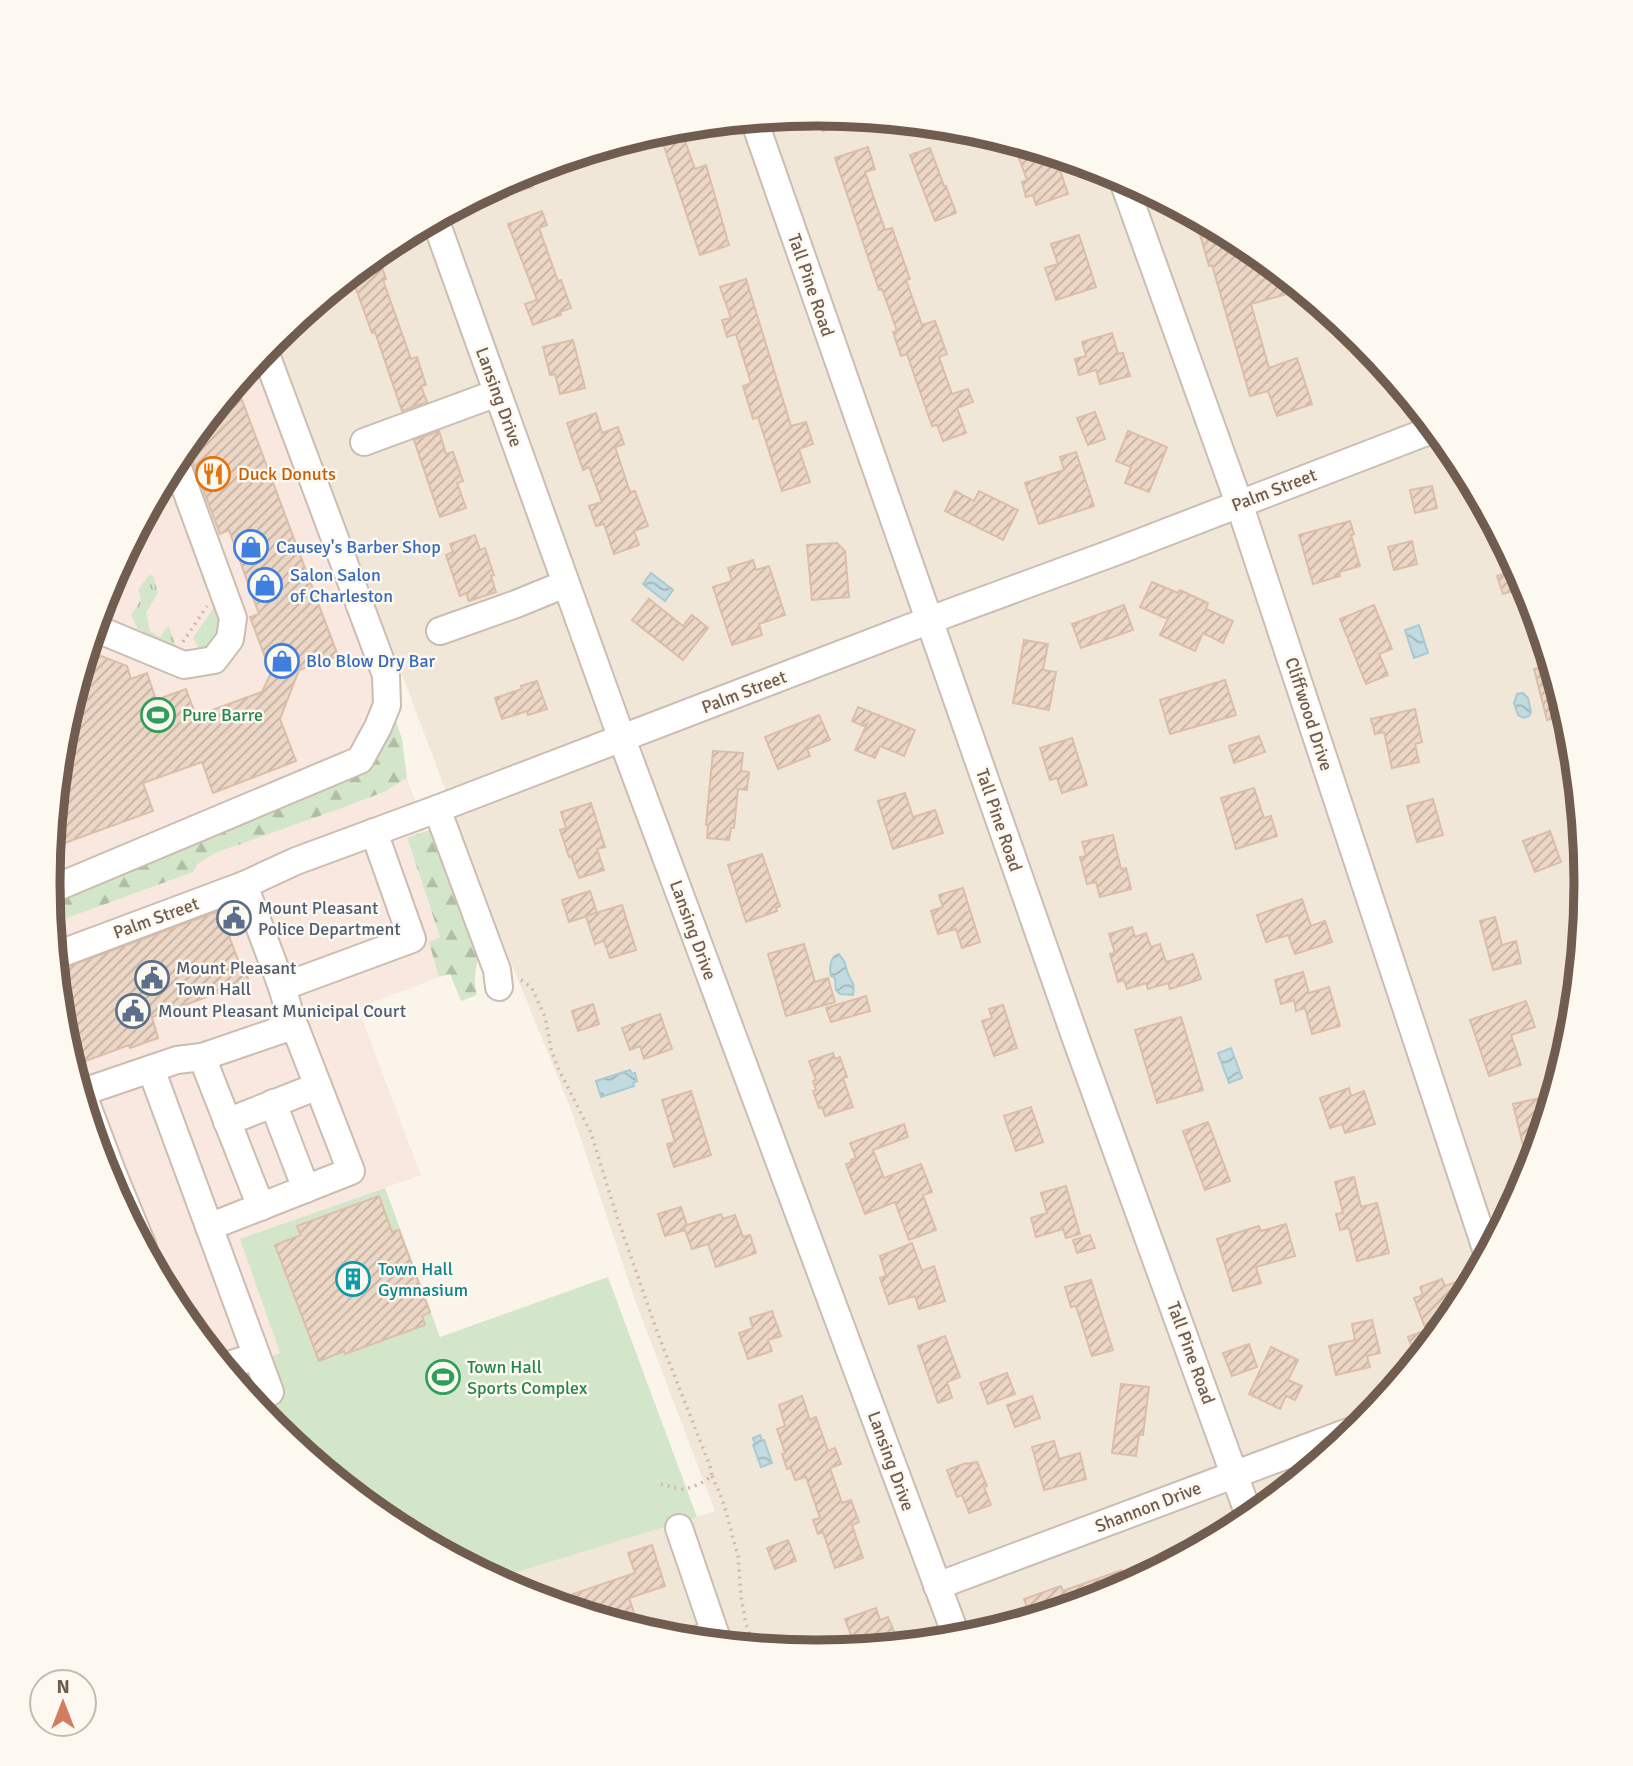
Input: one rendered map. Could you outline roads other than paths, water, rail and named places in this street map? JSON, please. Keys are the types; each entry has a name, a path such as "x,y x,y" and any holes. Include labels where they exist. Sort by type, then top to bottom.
{"street":[{"name":"Tall Pine Road","path":"757,129 1076,1039 1246,1506"},
{"name":"Cliffwood Drive","path":"1128,194 1238,503 1483,1241"},
{"name":"Lansing Drive","path":"438,227 622,739 953,1627"},
{"path":"60,886 360,760 387,705 386,675 269,361"},
{"path":"364,442 497,393"},
{"name":"Palm Street","path":"63,953 244,885 296,861 1425,433"},
{"path":"103,631 184,665 214,660 230,639 233,618 180,473"},
{"path":"440,631 565,584"},
{"path":"443,806 498,978"},
{"path":"282,987 412,939 374,832"},
{"path":"209,1227 351,1171 290,1014 244,885"},
{"path":"89,1090 177,1060 202,1057 284,1029 290,1014"},
{"path":"202,1057 261,1207"},
{"path":"151,1069 270,1392"},
{"path":"227,1122 318,1086"},
{"path":"273,1103 306,1189"},
{"path":"232,1364 256,1356"},
{"name":"Shannon Drive","path":"937,1586 1330,1439"},
{"path":"679,1528 714,1633"}],"water":[{"path":"651,573 673,590 665,601 643,584"},
{"path":"1419,625 1428,653 1414,658 1405,630"},
{"path":"1523,693 1528,698 1531,712 1524,718 1518,715 1514,703 1517,694"},
{"path":"839,954 853,984 853,995 840,994 836,990 835,978 831,976 831,963"},
{"path":"1231,1048 1242,1078 1229,1083 1218,1053"},
{"path":"630,1070 632,1074 635,1073 637,1081 633,1083 634,1086 601,1097 596,1081"},
{"path":"760,1435 772,1463 761,1467 753,1445 753,1438"}],"place":[{"name":"Duck Donuts","path":"213,474"},
{"name":"Causey's Barber Shop","path":"251,547"},
{"name":"Salon Salon of Charleston","path":"265,585"},
{"name":"Blo Blow Dry Bar","path":"282,661"},
{"name":"Pure Barre","path":"158,715"},
{"name":"Mount Pleasant Police Department","path":"234,918"},
{"name":"Mount Pleasant Town Hall","path":"152,978"},
{"name":"Mount Pleasant Municipal Court","path":"133,1011"},
{"name":"Town Hall Gymnasium","path":"353,1279"},
{"name":"Town Hall Sports Complex","path":"443,1377"}]}
